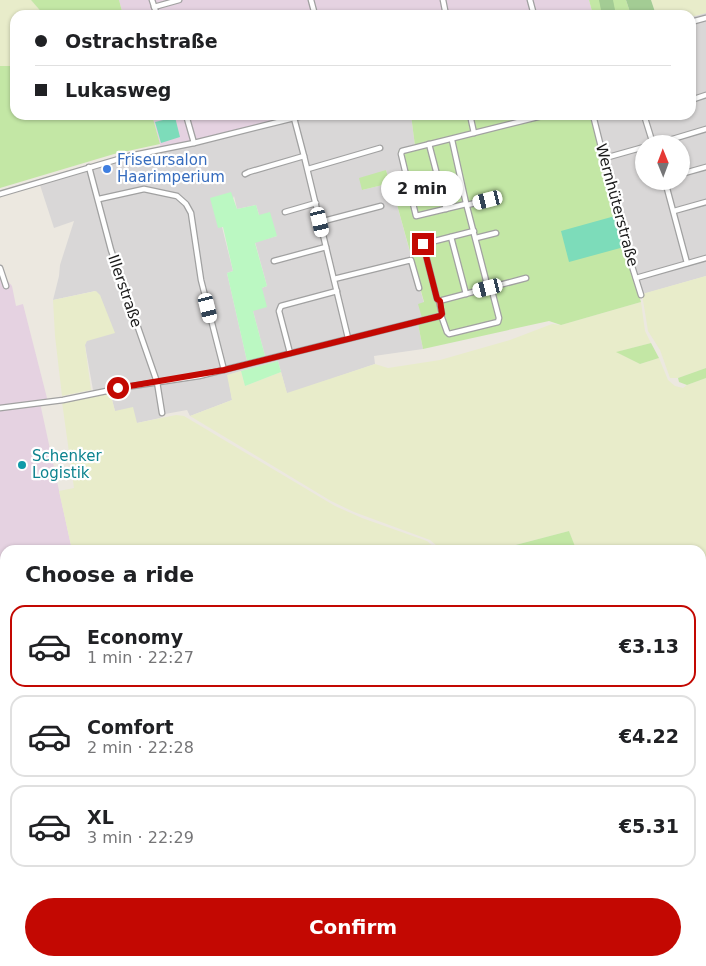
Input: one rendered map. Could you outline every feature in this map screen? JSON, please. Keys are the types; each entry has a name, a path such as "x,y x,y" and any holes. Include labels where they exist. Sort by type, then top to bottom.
{"street":[{"path":"152,0 155,10"},
{"path":"154,7 179,0"},
{"path":"696,21 706,18"},
{"path":"187,120 194,143"},
{"path":"0,194 129,156 194,143 286,120"},
{"path":"295,120 348,338"},
{"path":"471,120 474,133"},
{"path":"488,200 416,216 401,154 402,151 526,120"},
{"name":"Wernhüterstraße","path":"594,120 616,210 641,295"},
{"path":"646,120 651,135"},
{"path":"687,135 706,130"},
{"path":"452,140 474,231 499,318 498,322 449,334 441,315 440,301 437,299 423,244 474,231"},
{"path":"429,144 446,209"},
{"path":"308,169 380,148"},
{"path":"605,158 635,150"},
{"path":"245,174 304,156"},
{"name":"Illerstraße","path":"89,167 111,250 157,382 162,413"},
{"path":"690,171 706,167"},
{"path":"99,200 144,188 177,196 186,204 191,213 202,285 224,370"},
{"path":"668,190 687,263"},
{"path":"674,211 706,202"},
{"path":"286,212 316,203"},
{"path":"320,222 380,206"},
{"path":"476,238 496,233"},
{"path":"451,237 466,294"},
{"path":"274,261 326,247"},
{"path":"636,278 706,258"},
{"path":"334,280 411,260 419,288"},
{"path":"0,268 6,286"},
{"path":"440,301 526,278"},
{"path":"290,353 280,311 281,306 337,291"},
{"path":"0,408 63,400 224,370 441,315"}],"shaded area":[{"path":"119,0 589,0 592,10 122,10"},
{"path":"706,13 706,276 640,295 624,247 592,120 696,120 696,16"},
{"path":"153,120 285,120 161,149"},
{"path":"285,120 412,120 415,146 404,173 388,177 386,170 362,190 391,183 424,303 422,318 417,319 423,349 374,356 375,364 287,394 278,361 228,375 232,400 190,416 187,410 165,414 160,418 137,423 115,411 110,392 93,390 85,345 95,291 53,300 60,265 74,221 54,228 39,182 89,167","holes":["234,196 237,209 256,205 259,215 277,236 255,242 267,286 262,288 253,311 265,356 247,361 227,273 233,271 222,227"]},
{"path":"0,264 6,279 12,286 16,306 23,304 48,402 40,403 71,545 0,545"}],"green space":[{"path":"0,0 31,0 40,10 10,10 10,66 0,66"},
{"path":"31,0 119,0 122,10 40,10"},
{"path":"589,0 626,0 629,10 592,10"},
{"path":"599,0 613,0 615,10 601,10"},
{"path":"626,0 651,0 654,10 629,10"},
{"path":"651,0 706,0 706,13 696,16 696,10 654,10"},
{"path":"0,66 10,66 10,120 153,120 160,144 114,154 0,188"},
{"path":"176,120 180,137 161,143 155,122"},
{"path":"412,120 592,120 624,247 641,302 561,325 549,321 423,349 417,319 422,318 418,304 424,302 391,183 362,190 359,178 386,170 388,177 404,173 398,151 415,146"},
{"path":"231,192 237,209 256,205 259,215 270,212 277,236 255,243 267,286 262,288 267,307 253,311 265,356 247,361 227,273 233,271 223,227 218,228 210,198"},
{"path":"615,216 624,247 569,262 561,231"},
{"path":"706,276 706,368 678,378 670,378 660,350 648,331 642,294"},
{"path":"96,291 100,295 115,333 87,341 85,345 91,390 62,396 53,300"},
{"path":"641,302 645,331 651,343 617,352 640,364 659,358 668,380 675,386 683,388 706,378 706,545 574,545 569,531 515,545 436,545 430,540 354,512 331,501 190,416 232,400 227,375 241,371 245,386 281,372 287,393 375,364 388,368 440,360 510,340 552,324 561,325"},
{"path":"651,343 659,358 640,364 616,352"},
{"path":"278,361 281,372 245,386 241,371"},
{"path":"706,368 706,378 687,385 679,382 678,378"},
{"path":"110,392 115,411 133,407 137,423 176,415 184,416 335,506 362,518 427,541 431,545 71,545 59,491 74,488 62,402"},
{"path":"569,531 574,545 515,545"}],"place":[{"name":"Friseursalon Haarimperium","path":"107,169"},
{"name":"Schenker Logistik","path":"22,465"}],"route":[{"path":"118,388 199,376 440,316 442,314 440,301 437,299 423,244"}]}
